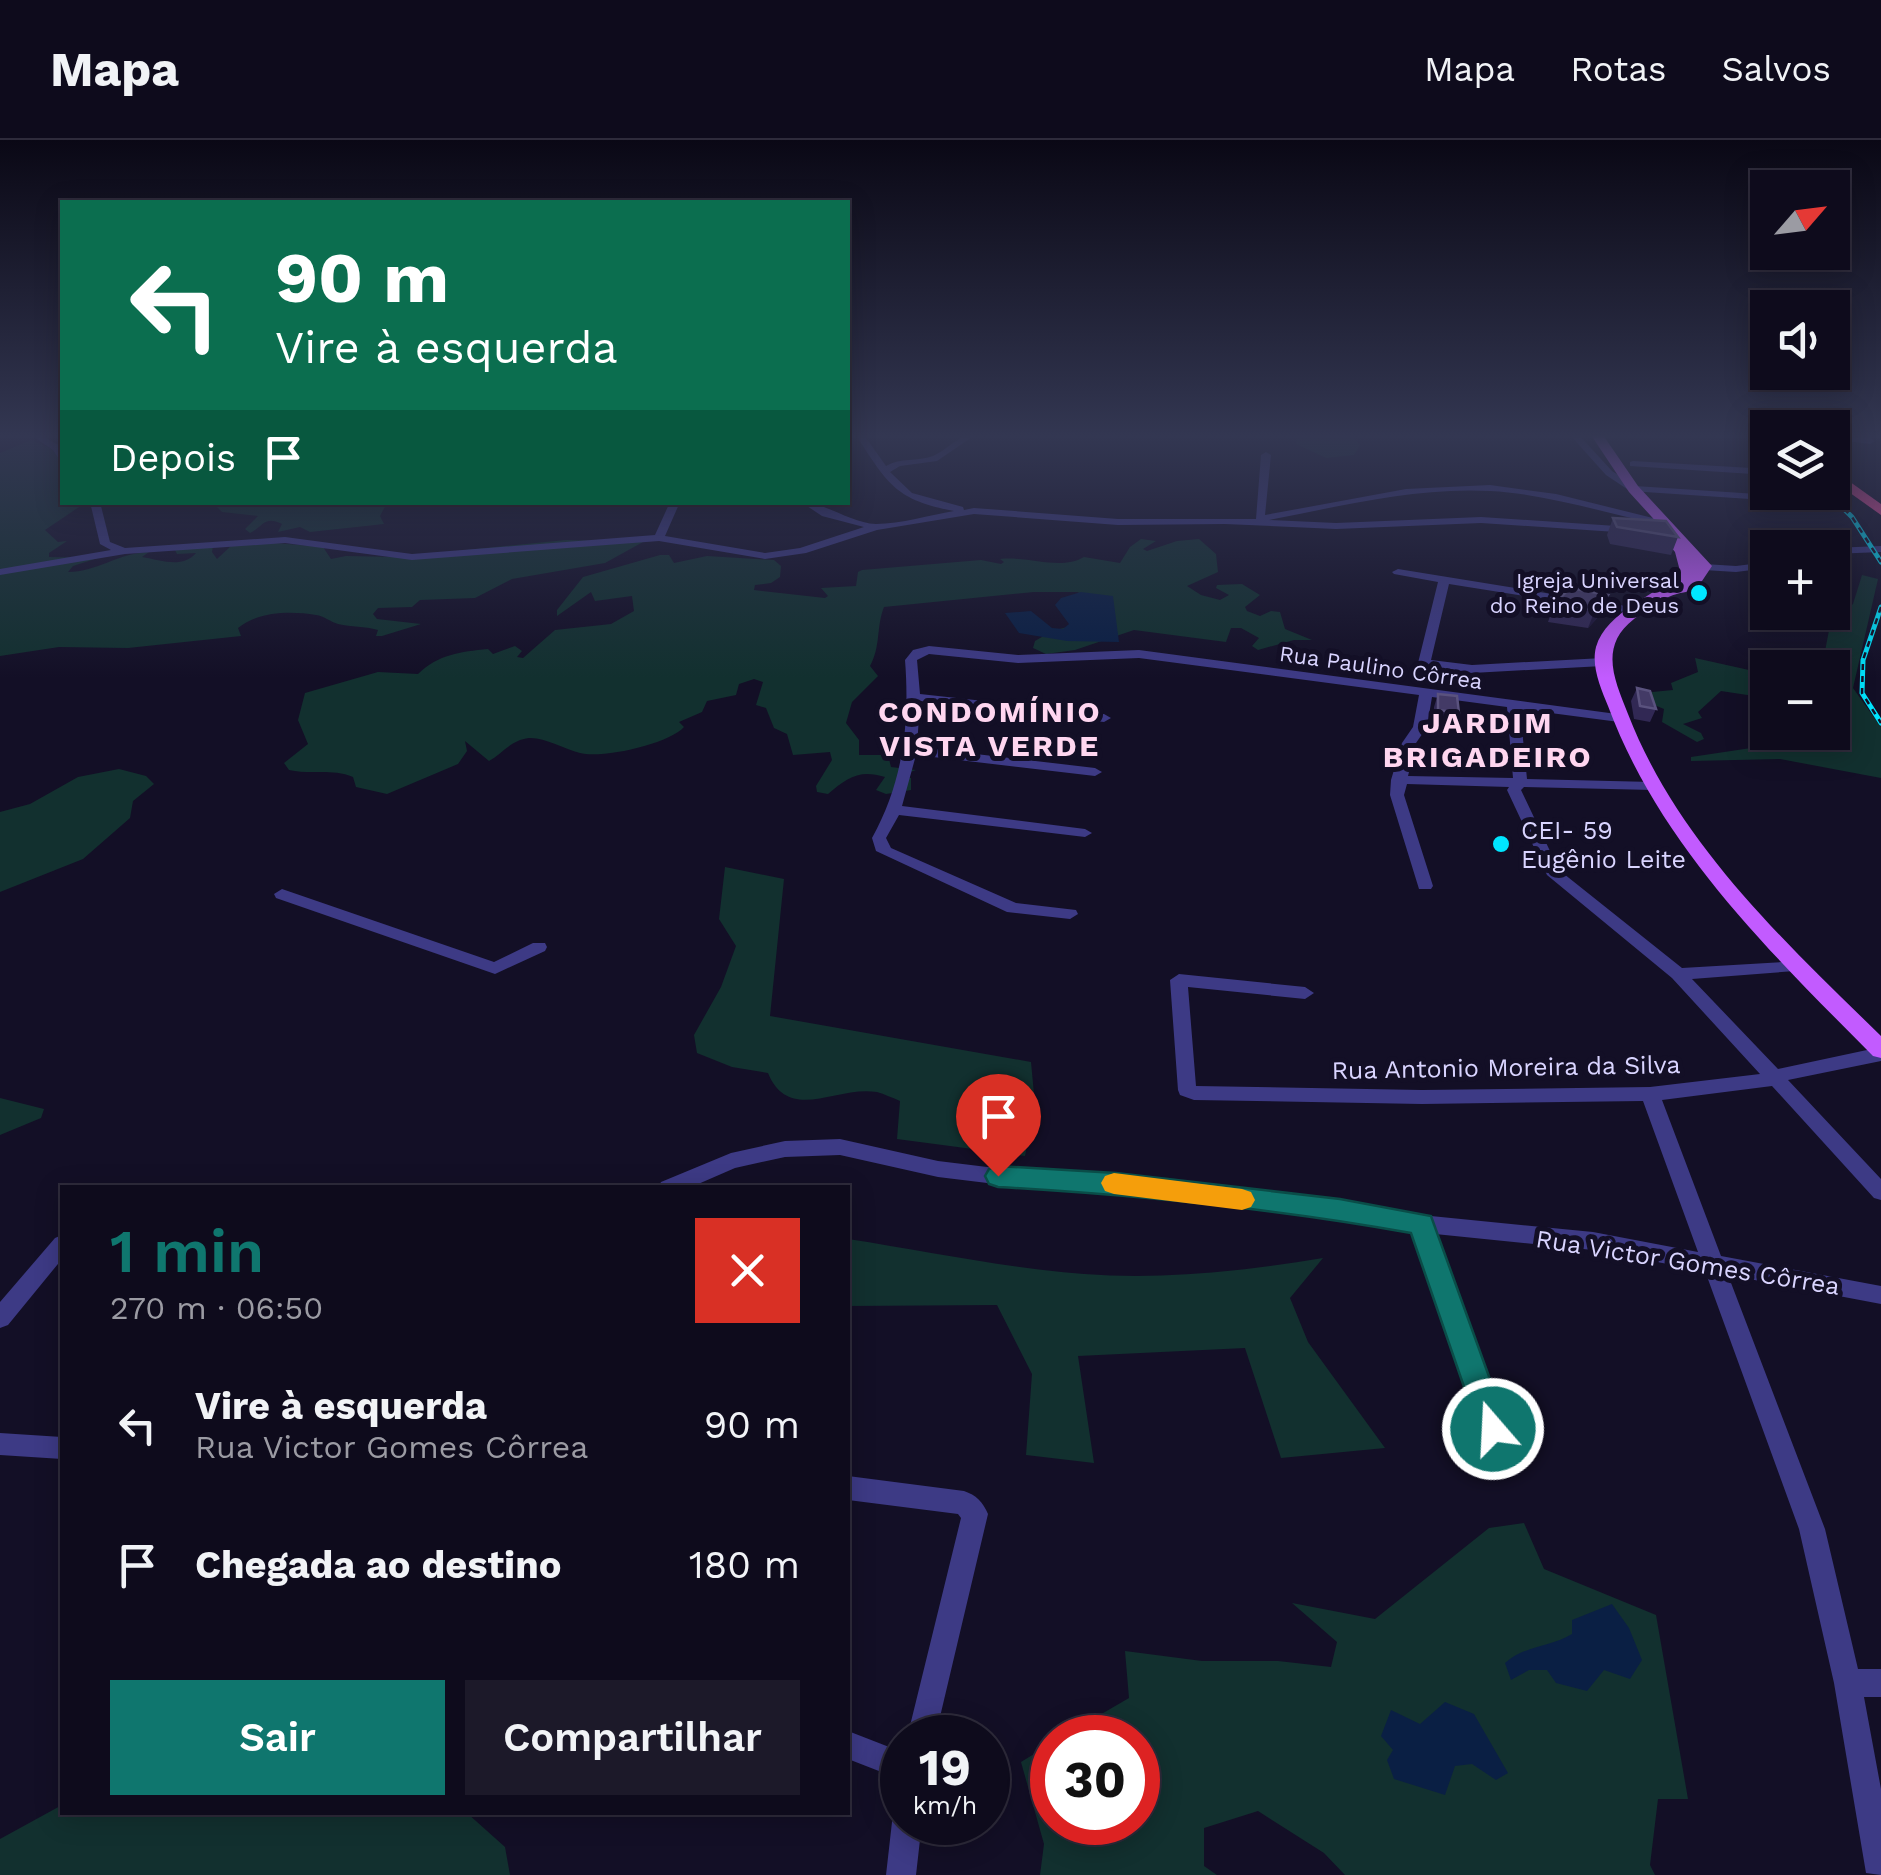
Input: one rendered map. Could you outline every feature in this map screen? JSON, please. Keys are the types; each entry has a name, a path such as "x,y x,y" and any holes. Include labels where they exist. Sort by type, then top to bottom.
{"main road":[{"path":"1638,611 1674,594 1697,578 1704,566 1656,516"},
{"path":"1666,527 1687,566 1676,585 1638,611 1604,643 1603,662 1619,718 1653,786 1713,868 1795,965 1881,1052"}],"street":[{"path":"98,516 104,544 126,551"},
{"path":"659,538 669,516"},
{"path":"834,516 875,526"},
{"path":"0,572 126,551 285,540 412,556 659,538 765,556 802,551 875,526 941,516"},
{"path":"1039,516 1118,522 1242,521 1336,526 1481,520 1666,527"},
{"path":"1242,521 1271,516"},
{"path":"1622,516 1666,527"},
{"path":"1850,549 1881,549"},
{"path":"1687,566 1750,568"},
{"path":"1398,572 1638,611"},
{"path":"1444,580 1424,664 1472,670 1603,662"},
{"name":"Rua Paulino Côrrea","path":"915,697 911,660 922,651 1018,659 1139,654 1619,718"},
{"path":"1426,694 1420,728 1409,743 1397,796 1426,886"},
{"path":"1070,914 1013,908 884,851 879,838 897,810 915,697 1104,718"},
{"path":"1513,704 1520,783 1514,790 1552,872 1678,974 1881,1192"},
{"path":"909,750 1095,772"},
{"path":"1398,780 1653,786"},
{"path":"897,810 1085,833"},
{"path":"282,894 495,968 539,947"},
{"path":"1678,974 1795,965"},
{"name":"Rua Antonio Moreira da Silva","path":"1304,993 1179,980 1187,1090 1194,1094 1402,1097 1650,1094 1776,1079 1787,1072 1881,1052"},
{"path":"1650,1094 1812,1529 1848,1682 1881,1873"},
{"name":"Rua Victor Gomes Côrrea","path":"675,1185 732,1161 785,1149 840,1147 938,1169 1028,1180 1116,1183 1340,1210 1421,1224 1593,1242 1881,1295"},
{"path":"1421,1224 1493,1429"},
{"path":"0,1318 60,1246"},
{"path":"0,1444 60,1448"},
{"path":"850,1488 964,1503 975,1514 927,1715"},
{"path":"1848,1682 1881,1682"},
{"path":"850,1746 880,1757"},
{"path":"901,1875 904,1845"}],"green space":[{"path":"0,516 66,516 45,530 58,542 67,541 49,557 98,558 73,566 68,572 149,552 142,557 184,561 196,553 177,554 175,550 187,544 213,546 217,559 231,546 275,543 323,547 331,559 396,557 566,540 643,542 605,563 512,579 475,598 420,600 412,607 378,608 373,614 377,619 421,624 382,636 376,636 378,630 338,624 319,616 286,613 246,622 238,628 241,636 128,648 59,647 0,656"},
{"path":"258,516 380,516 384,524 310,532 300,527 278,532 282,524 271,521 250,533 245,529"},
{"path":"1141,539 1156,541 1143,549 1147,551 1199,539 1216,554 1218,572 1187,586 1220,600 1229,595 1217,585 1242,584 1260,595 1245,607 1247,611 1260,616 1280,612 1285,629 1312,640 1294,640 1258,650 1252,646 1259,638 1241,628 1231,628 1226,642 1134,630 1075,650 1046,654 1033,648 1035,641 1052,631 1090,621 1090,597 1077,592 1034,592 884,607 870,666 878,676 852,702 846,723 859,740 859,755 888,755 891,767 916,770 898,776 911,778 911,790 886,794 876,790 885,777 868,774 848,779 828,794 817,792 816,786 832,760 830,752 793,755 787,734 774,728 766,708 756,705 763,682 754,679 739,684 736,695 707,701 702,712 679,722 684,727 650,744 590,754 529,738 512,744 489,761 465,741 467,751 458,764 387,794 356,787 353,777 345,774 289,770 284,763 308,744 298,720 305,693 378,672 418,674 442,658 468,651 488,649 493,654 515,646 522,651 517,657 523,658 555,630 611,624 634,611 632,596 595,601 591,592 557,616 557,610 583,577 660,555 669,555 674,563 707,556 774,560 781,566 780,577 755,585 754,590 825,598 828,596 821,588 856,586 858,572 862,570 981,560 1001,564 1004,562 1000,559 1065,563 1084,557 1120,563 1130,547"},
{"path":"1862,575 1878,579 1853,688 1881,727 1881,778 1780,759 1691,761 1691,757 1750,748 1850,750 1850,650 1825,650 1829,630 1850,630"},
{"path":"1695,658 1750,670 1750,695 1721,691 1698,712 1702,718 1683,724 1701,733 1704,739 1697,742 1662,722 1664,709 1647,702 1642,693 1673,690 1671,683 1698,672"},
{"path":"119,769 146,776 154,784 133,801 130,818 83,859 0,892 0,812 30,804 78,777"},
{"path":"725,867 784,879 770,1016 1031,1062 1035,1105 1025,1156 897,1139 900,1101 862,1091 801,1100 777,1088 768,1073 732,1067 697,1053 694,1035 721,987 736,946 719,919"},
{"path":"0,1098 44,1109 41,1118 0,1135"},
{"path":"850,1239 1025,1268 1114,1276 1204,1273 1323,1258 1290,1298 1308,1342 1385,1448 1281,1458 1245,1348 1078,1356 1094,1463 1026,1455 1032,1374 997,1305 850,1306"},
{"path":"1524,1523 1544,1569 1656,1615 1688,1799 1658,1799 1650,1865 1655,1875 1345,1875 1324,1853 1258,1811 1204,1828 1204,1866 1217,1875 1040,1875 1044,1845 1160,1845 1160,1715 1100,1715 1129,1698 1125,1651 1202,1661 1278,1661 1331,1667 1337,1642 1292,1603 1375,1619 1489,1528"},
{"path":"1030,1756 1030,1794 1021,1762"},
{"path":"60,1806 60,1815 469,1815 505,1847 510,1875 0,1875 0,1839"}],"water":[{"path":"1081,592 1113,596 1119,642 1067,641 1019,633 1005,613 1031,611 1052,628 1063,629 1069,624 1055,605 1061,598"},
{"path":"1612,1604 1629,1628 1642,1660 1630,1679 1604,1670 1587,1691 1556,1683 1547,1670 1529,1670 1511,1680 1505,1663 1529,1649 1572,1634 1572,1620"},
{"path":"1445,1702 1474,1714 1508,1773 1496,1780 1472,1764 1455,1766 1445,1795 1394,1779 1387,1760 1393,1750 1381,1736 1391,1710 1420,1724"}],"building":[{"path":"1613,518 1666,521 1678,537 1617,527"},
{"path":"1570,588 1608,595 1595,610 1554,604"},
{"path":"1637,688 1650,691 1656,709 1640,706"},
{"path":"1438,694 1457,696 1459,713 1438,710"}],"railway":[{"path":"1851,516 1881,562"},
{"path":"1881,607 1863,660 1862,693 1881,723"}],"slow traffic":[{"path":"1114,1183 1242,1200"}],"place":[{"name":"Igreja Universal do Reino de Deus","path":"1699,593"},
{"name":"CEI- 59 Eugênio Leite","path":"1501,844"}],"district":[{"name":"CONDOMÍNIO VISTA VERDE","path":"990,729"},
{"name":"JARDIM BRIGADEIRO","path":"1488,740"}],"route":[{"path":"998,1176 1116,1183 1340,1210 1421,1224 1493,1429"}]}
